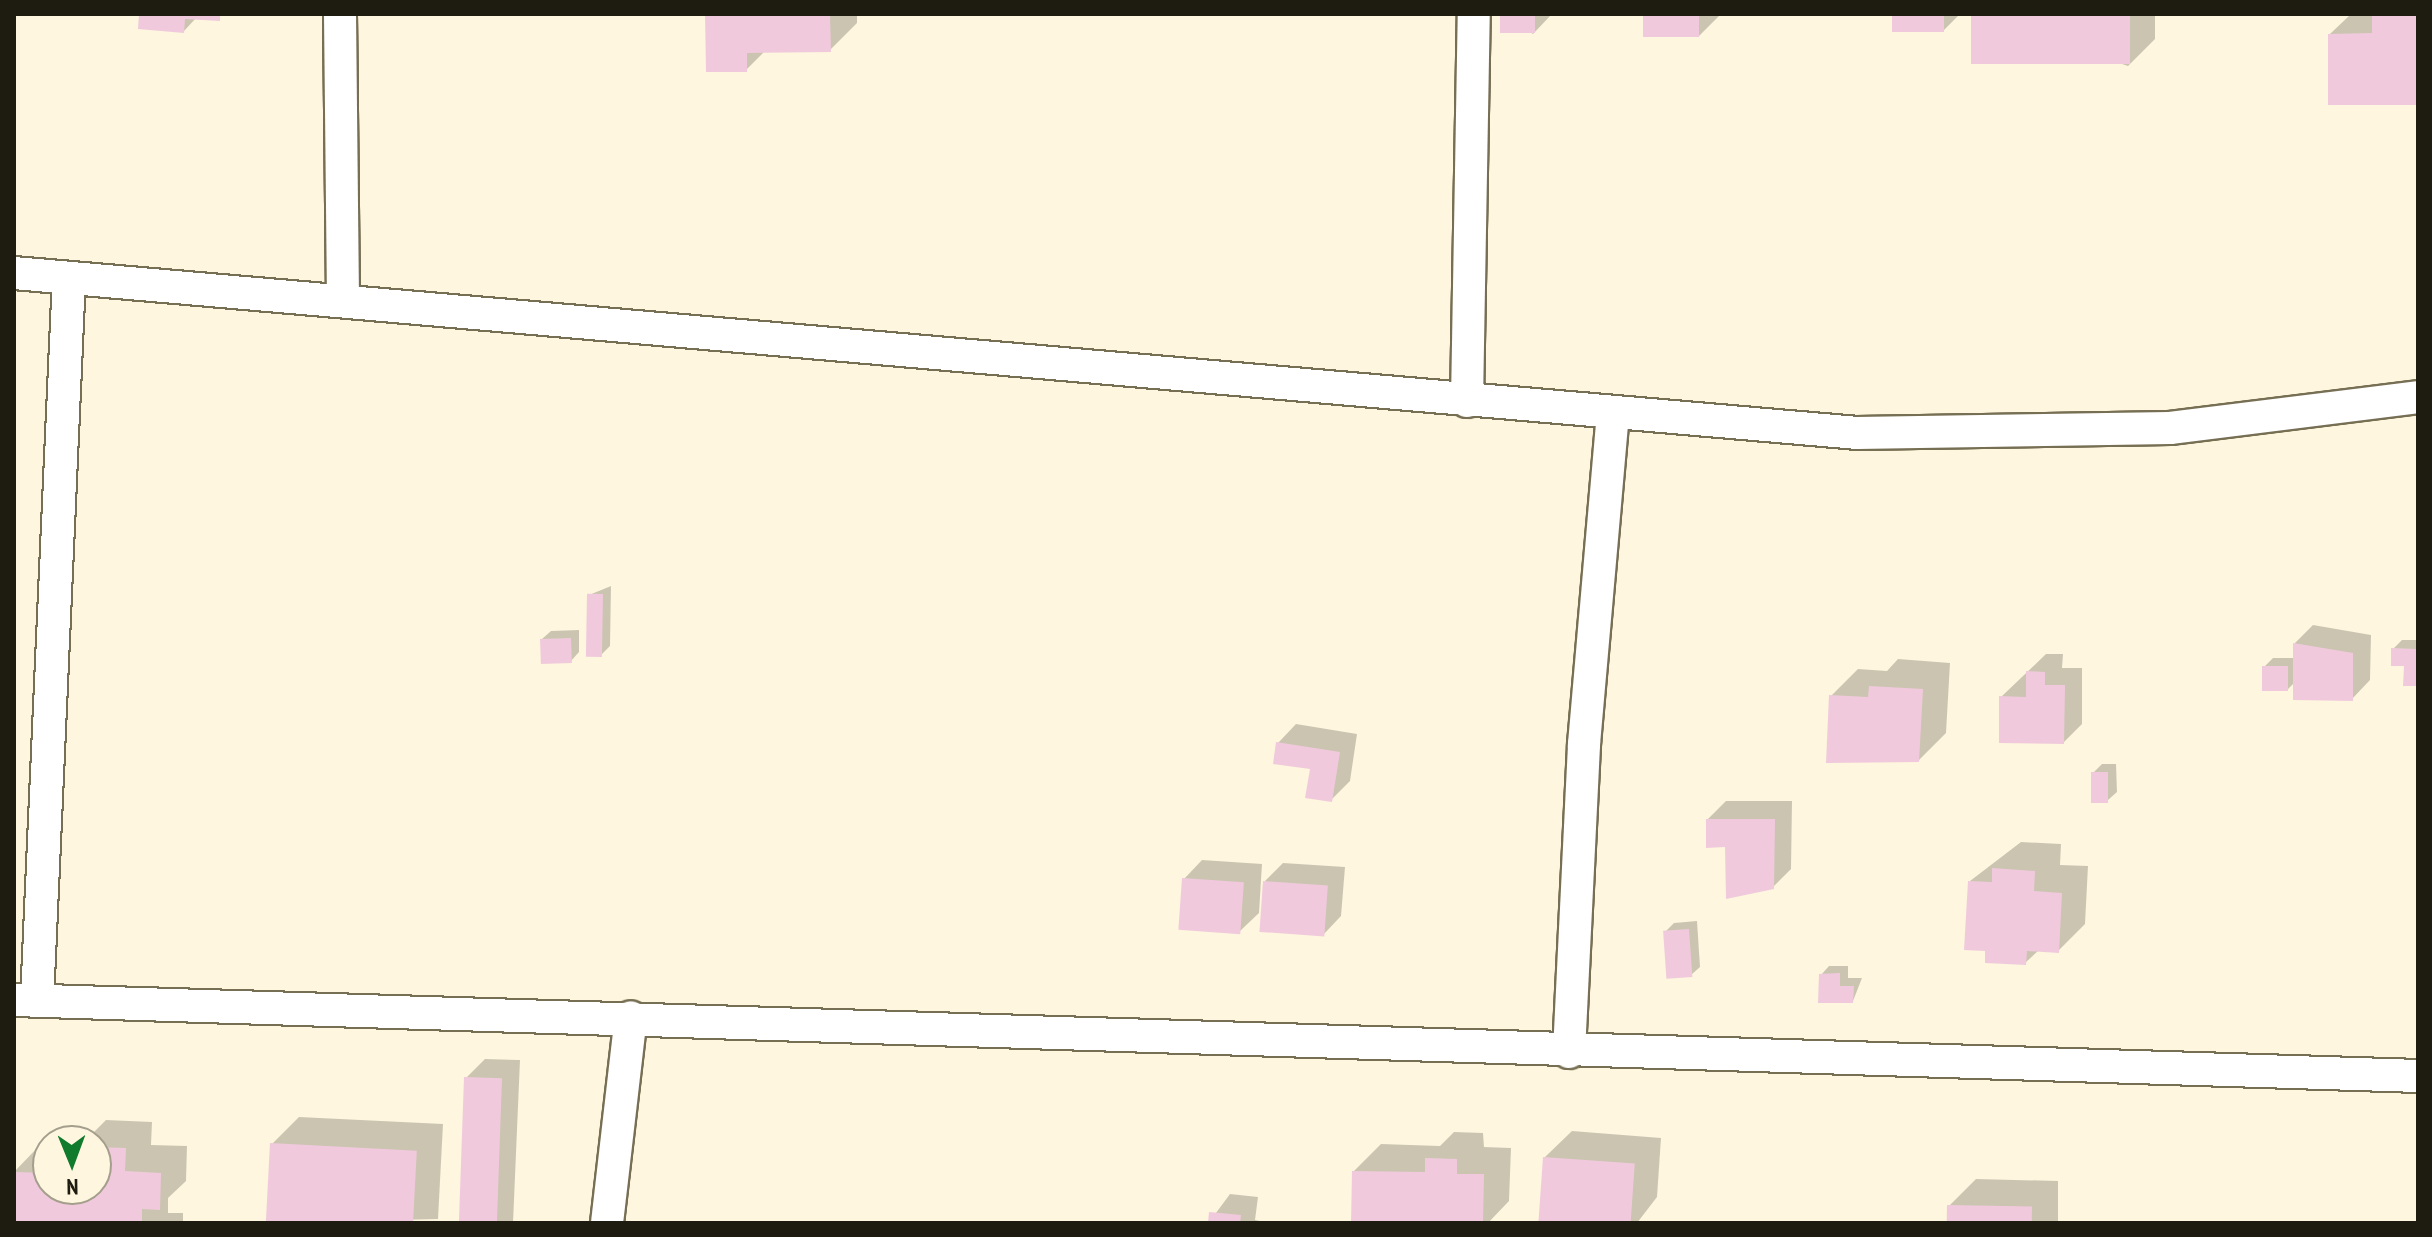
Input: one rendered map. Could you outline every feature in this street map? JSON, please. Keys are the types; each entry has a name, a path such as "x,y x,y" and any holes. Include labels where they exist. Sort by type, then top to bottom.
{"street":[{"path":"340,14 343,300"},
{"path":"1467,401 1474,14"},
{"path":"14,273 1613,415 1857,433 2048,434 2229,422 2418,397"},
{"path":"69,278 26,1000 631,1017 1569,1052 2418,1076"},
{"path":"1569,1052 1584,744 1613,415"},
{"path":"607,1223 631,1017"}],"building":[{"path":"139,14 220,14 220,21 185,19 184,33 138,29"},
{"path":"705,14 830,14 831,52 747,53 747,72 706,72"},
{"path":"1500,14 1535,14 1535,33 1500,33"},
{"path":"1643,14 1699,14 1699,37 1643,37"},
{"path":"1892,14 1944,14 1944,32 1892,32"},
{"path":"1971,14 2130,14 2130,64 1971,64"},
{"path":"2372,14 2417,14 2416,105 2328,105 2328,34 2372,33"},
{"path":"587,594 603,594 602,657 586,657"},
{"path":"571,638 572,663 541,664 540,639"},
{"path":"2293,643 2353,653 2353,701 2293,700"},
{"path":"2391,648 2418,649 2418,686 2403,686 2404,666 2391,666"},
{"path":"2262,666 2288,666 2288,691 2262,691"},
{"path":"2026,671 2045,672 2045,685 2065,685 2064,744 1999,743 1999,696 2026,697"},
{"path":"1869,686 1923,689 1919,762 1826,763 1829,695 1868,697"},
{"path":"1276,742 1340,752 1332,802 1305,798 1310,769 1273,764"},
{"path":"2091,772 2108,772 2108,803 2091,803"},
{"path":"1706,819 1775,819 1774,889 1726,899 1725,847 1706,848"},
{"path":"1992,868 2035,871 2034,891 2062,893 2059,953 2027,951 2026,965 1985,963 1985,951 1964,950 1968,881 1992,882"},
{"path":"1182,878 1244,882 1240,934 1178,930"},
{"path":"1263,881 1328,886 1324,936 1259,932"},
{"path":"1689,929 1692,977 1666,979 1663,931"},
{"path":"1840,973 1840,986 1854,986 1853,1003 1818,1003 1819,974"},
{"path":"464,1077 502,1078 497,1223 459,1223"},
{"path":"270,1143 417,1151 413,1223 266,1223"},
{"path":"112,1148 126,1148 125,1171 161,1173 160,1210 142,1209 142,1223 14,1223 14,1172 32,1173 32,1205 112,1205"},
{"path":"1543,1157 1635,1163 1631,1223 1538,1222"},
{"path":"1425,1158 1457,1159 1457,1174 1484,1174 1483,1223 1351,1223 1352,1171 1425,1172"},
{"path":"1947,1205 2032,1206 2032,1223 1947,1223"},
{"path":"1209,1212 1241,1215 1240,1223 1208,1223"}]}
